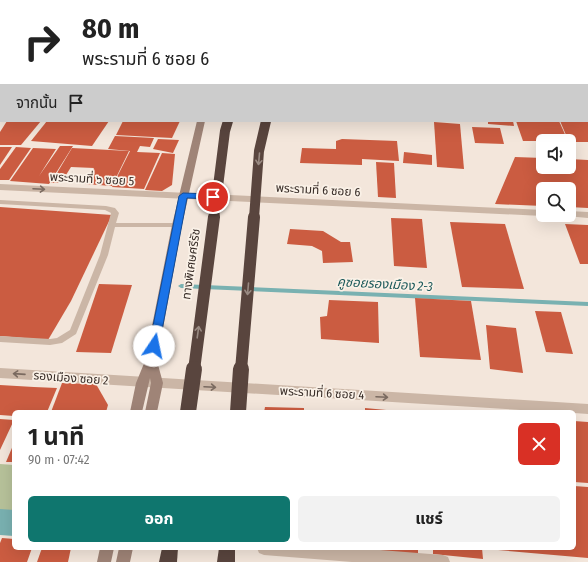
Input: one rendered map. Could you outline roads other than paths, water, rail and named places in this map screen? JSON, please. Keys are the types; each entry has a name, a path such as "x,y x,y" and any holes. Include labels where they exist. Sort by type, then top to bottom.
{"highway":[{"name":"ทางพิเศษศรีรัช","path":"188,410 225,131 228,122"},
{"path":"238,410 259,151 266,122"},
{"path":"168,562 170,550"},
{"path":"226,562 227,550"}],"main road":[{"path":"136,410 142,383 151,361 183,196 202,122"},
{"path":"151,361 157,384 151,410"},
{"path":"104,562 107,550"},
{"path":"123,562 126,550"}],"street":[{"name":"พระรามที่ ๖ ซอย 5","path":"0,187 183,196"},
{"name":"พระรามที่ 6 ซอย 6","path":"183,196 536,213"},
{"path":"576,214 588,215"},
{"name":"รองเมือง ซอย 2","path":"0,373 157,384"},
{"name":"พระรามที่ 6 ซอย 4","path":"157,384 588,409"},
{"path":"290,550 443,562"}],"lane":[{"path":"0,202 106,208 115,213 108,244 97,275 73,332 59,341 50,342 0,339"},
{"path":"112,225 177,225"}],"waterway":[{"name":"คูซอยรองเมือง 2-3","path":"181,286 588,304"},
{"path":"0,522 12,523"}]}
